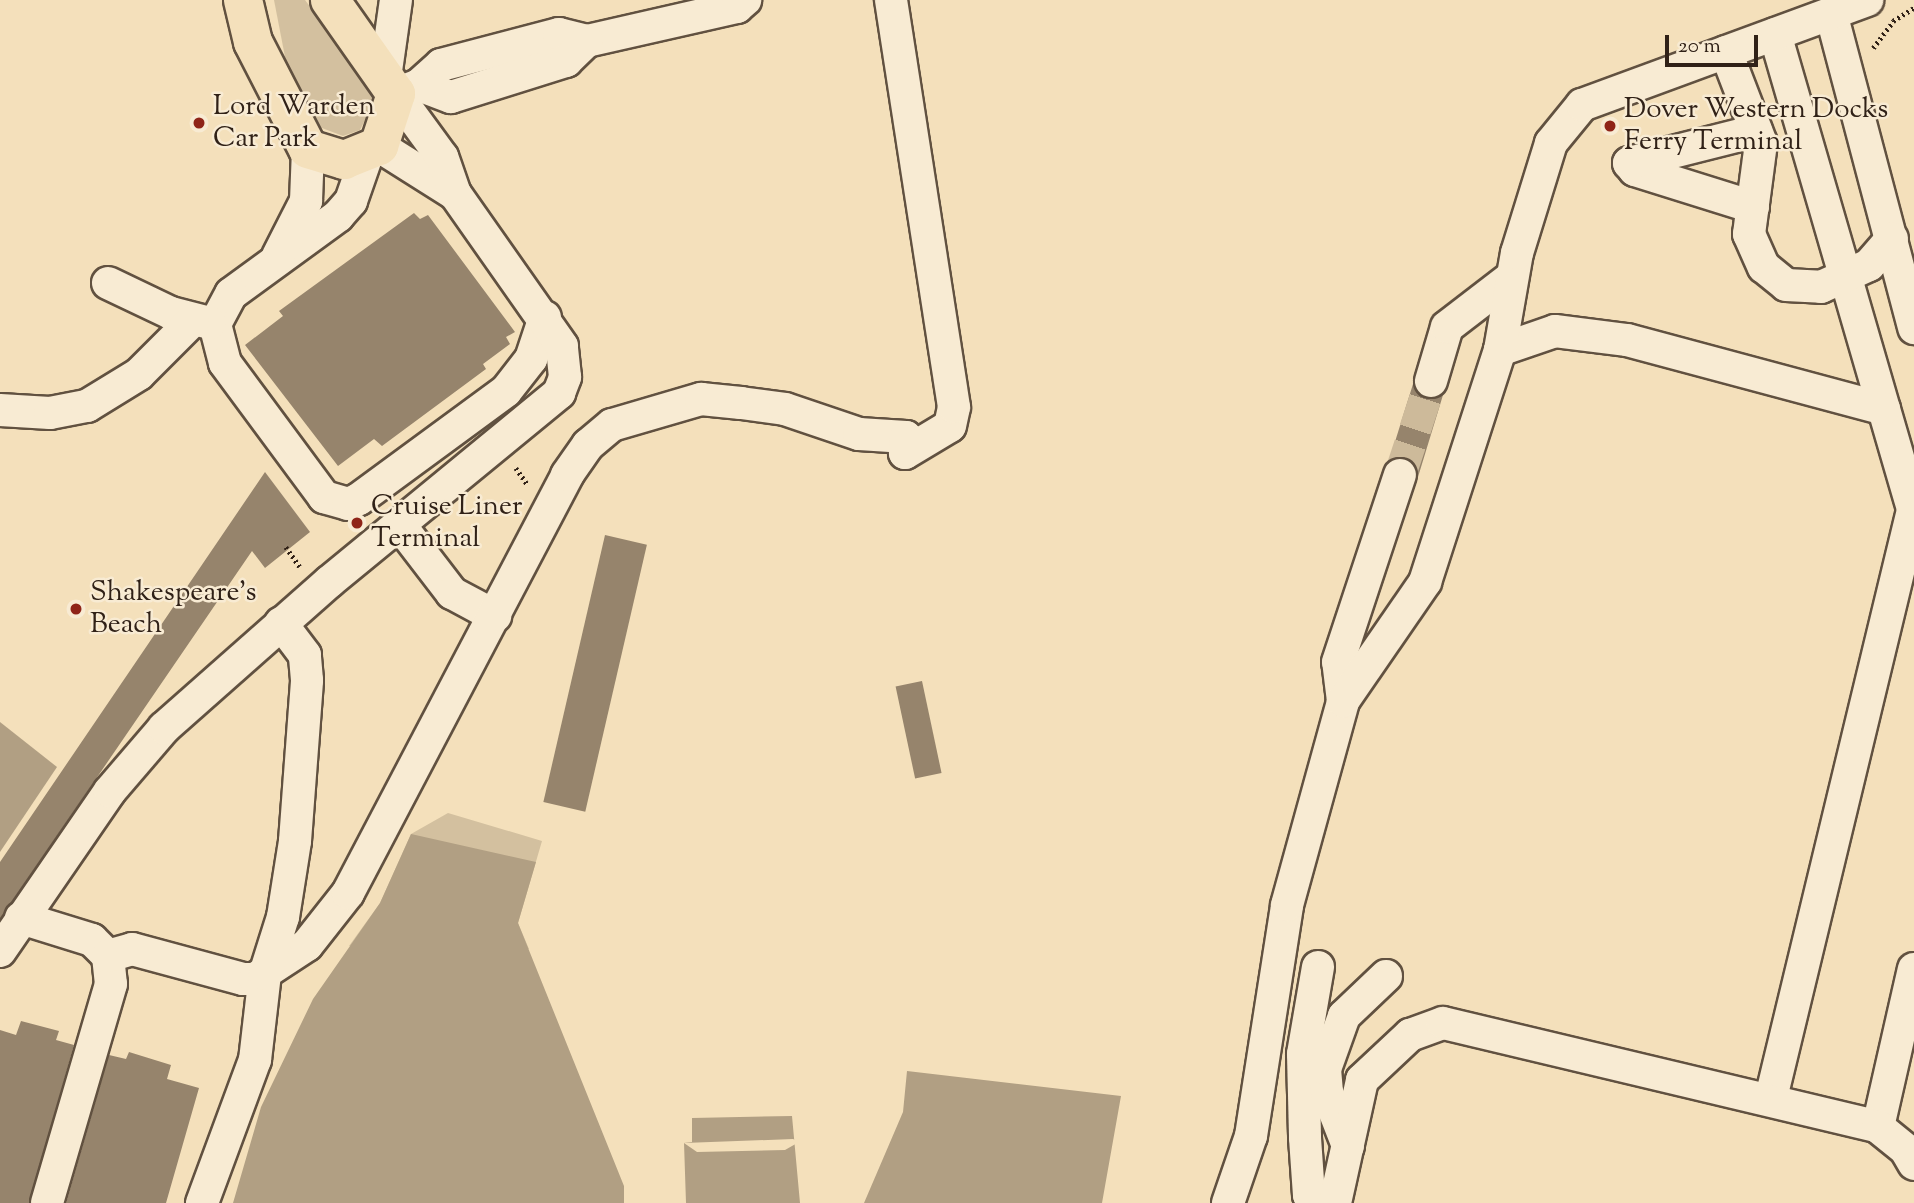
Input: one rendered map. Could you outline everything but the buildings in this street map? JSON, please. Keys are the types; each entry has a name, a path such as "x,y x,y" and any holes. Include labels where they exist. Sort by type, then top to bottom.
{"highway":[{"path":"243,0 253,43 308,149 337,161 373,151 400,86 330,0"}],"street":[{"path":"0,951 148,744 281,623 399,524 544,410 565,377 562,346 545,317 455,194 442,158 400,86 396,0"},
{"path":"400,86 440,65 559,34 587,41 737,7 744,0"},
{"path":"108,956 132,949 243,979 265,974 307,946 348,893 571,469 612,425 701,399 785,409 859,434 906,437 905,453 950,426 954,407 891,0"},
{"path":"1228,1203 1251,1136 1287,905 1343,701 1370,655 1422,590 1500,350 1511,277 1552,143 1582,105 1867,0"},
{"path":"1831,13 1914,328"},
{"path":"1774,34 1914,514"},
{"path":"1726,52 1761,143 1749,234 1753,253 1776,281 1801,289 1846,277 1869,265 1892,239"},
{"path":"1753,207 1635,170 1629,163 1756,131"},
{"path":"278,256 306,201 308,149"},
{"path":"0,410 50,413 88,406 139,374 204,322 231,294 278,256 312,240 345,209 373,151 455,194"},
{"path":"1431,381 1447,327 1511,277"},
{"path":"108,283 204,322 225,363 324,497 348,504 506,391 531,359 545,317"},
{"path":"1500,350 1555,331 1628,340 1884,409"},
{"path":"1343,701 1338,663 1401,475"},
{"path":"1771,1098 1914,506"},
{"path":"399,524 452,593 495,616"},
{"path":"202,1203 255,1060 265,974 283,917 295,841 307,680 305,655 281,623"},
{"path":"22,918 92,940 108,956 111,984 47,1203"},
{"path":"1318,967 1303,1054 1305,1139 1309,1195 1324,1203"},
{"path":"1878,1127 1914,969"},
{"path":"1348,1146 1327,1092 1325,1069 1344,1016 1386,976"},
{"path":"1335,1203 1362,1080 1410,1035 1443,1023 1771,1098 1878,1127 1906,1150 1914,1164"}],"path":[{"path":"500,445 529,487"}],"shaded area":[{"path":"274,0 305,0 368,84 374,102 360,130 343,136 314,125 286,62"},
{"path":"0,722 57,767 0,852"},
{"path":"448,813 542,841 518,923 529,949 349,946 380,903 411,834"},
{"path":"411,834 536,862 518,923 624,1186 624,1203 233,1203 261,1107 313,999 380,903"},
{"path":"907,1071 1121,1096 1102,1203 864,1203 903,1112"},
{"path":"792,1116 800,1203 686,1203 684,1143 692,1142 692,1118"}],"pier":[{"path":"793,1139 799,1142 785,1150 697,1152 684,1143"}],"tunnel":[{"path":"1400,475 1431,381"}],"place":[{"name":"Lord Warden Car Park","path":"199,123"},
{"name":"Dover Western Docks Ferry Terminal","path":"1610,126"},
{"name":"Cruise Liner Terminal","path":"357,523"},
{"name":"Shakespeare's Beach","path":"76,609"}]}
